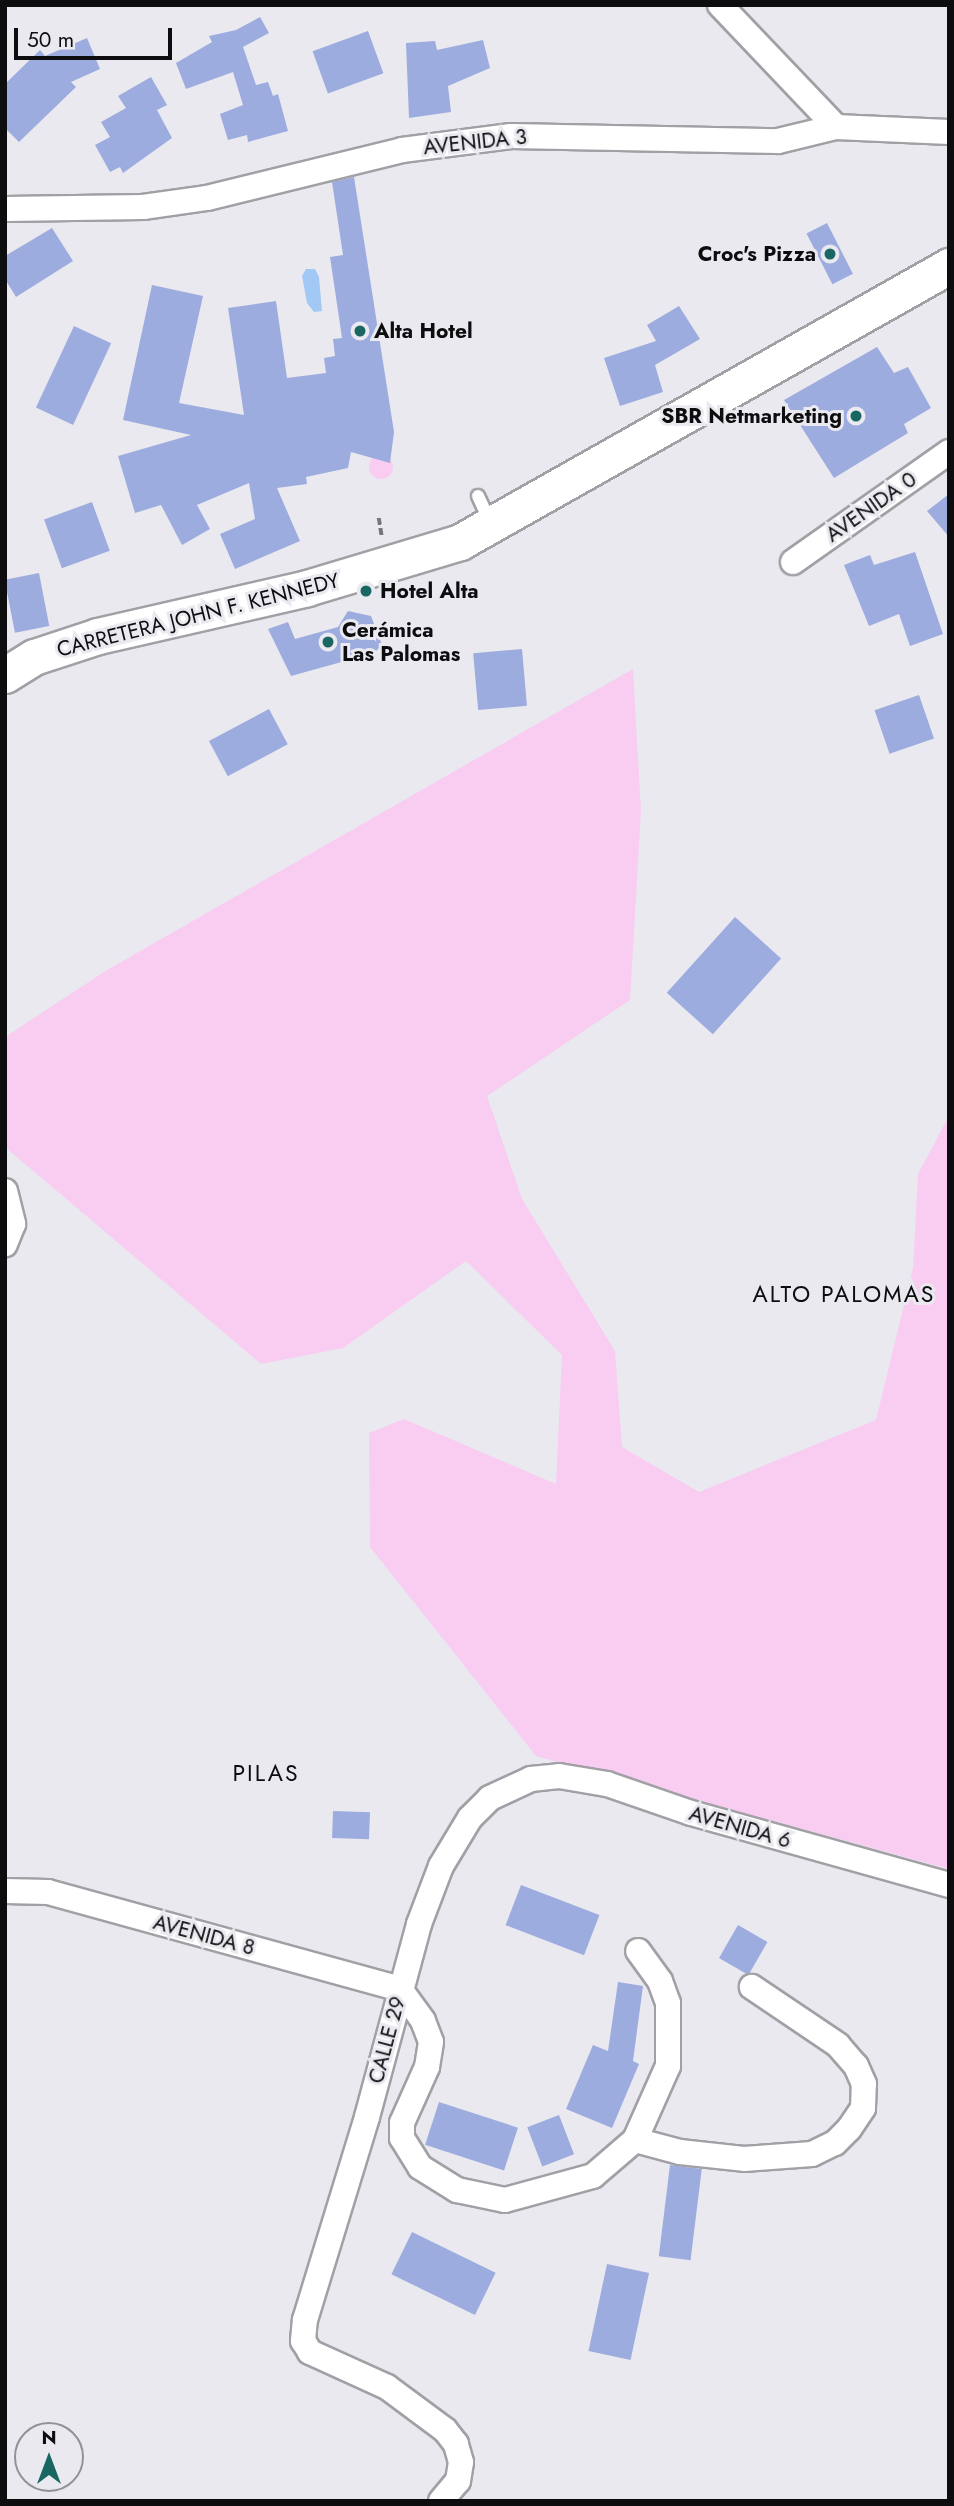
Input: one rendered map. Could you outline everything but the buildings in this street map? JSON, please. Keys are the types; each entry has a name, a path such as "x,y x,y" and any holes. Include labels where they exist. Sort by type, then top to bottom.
{"main road":[{"name":"CARRETERA JOHN F. KENNEDY","path":"5,675 34,657 98,636 389,566 460,542 485,511 949,266"}],"street":[{"path":"720,5 836,127"},
{"name":"AVENIDA 3","path":"5,209 143,208 207,198 402,150 511,136 778,141 836,127 949,132"},
{"name":"AVENIDA 0","path":"793,562 949,452"},
{"path":"5,1191 13,1224 5,1244"},
{"name":"AVENIDA 6","path":"531,1779 559,1776 607,1784 691,1814 949,1885"},
{"name":"CALLE 29","path":"441,2501 458,2481 461,2462 445,2430 387,2387 310,2352 303,2341 305,2320 400,1989 441,1866 470,1818 490,1798 531,1779"},
{"name":"AVENIDA 8","path":"5,1891 48,1892 400,1989"},
{"path":"400,1989 423,2021 431,2042 427,2067 402,2123 402,2137 420,2167 457,2190 505,2200 593,2176 635,2140 668,2066 668,2003 660,1981 638,1951"},
{"path":"635,2140 680,2152 744,2160 812,2154 835,2143 849,2129 863,2108 864,2084 856,2066 838,2045 752,1987"}],"path":[{"path":"379,518 381,529"}],"shaded area":[{"path":"381,455 390,458 393,467 390,476 381,479 372,476 369,467 372,458"},
{"path":"633,669 641,811 630,1000 487,1096 522,1199 615,1351 622,1447 699,1492 876,1420 913,1268 918,1174 949,1116 949,1869 536,1756 370,1547 369,1433 404,1419 556,1484 562,1355 466,1261 343,1348 261,1364 5,1147 5,1037 107,970"}],"water":[{"path":"306,269 315,269 319,277 322,311 314,312 307,303 302,276"}],"place":[{"name":"Croc's Pizza","path":"830,254"},
{"name":"Alta Hotel","path":"360,331"},
{"name":"SBR Netmarketing","path":"856,416"},
{"name":"Hotel Alta","path":"366,591"},
{"name":"Cerámica Las Palomas","path":"328,642"}],"district":[{"name":"ALTO PALOMAS","path":"844,1294"},
{"name":"PILAS","path":"266,1773"}]}
